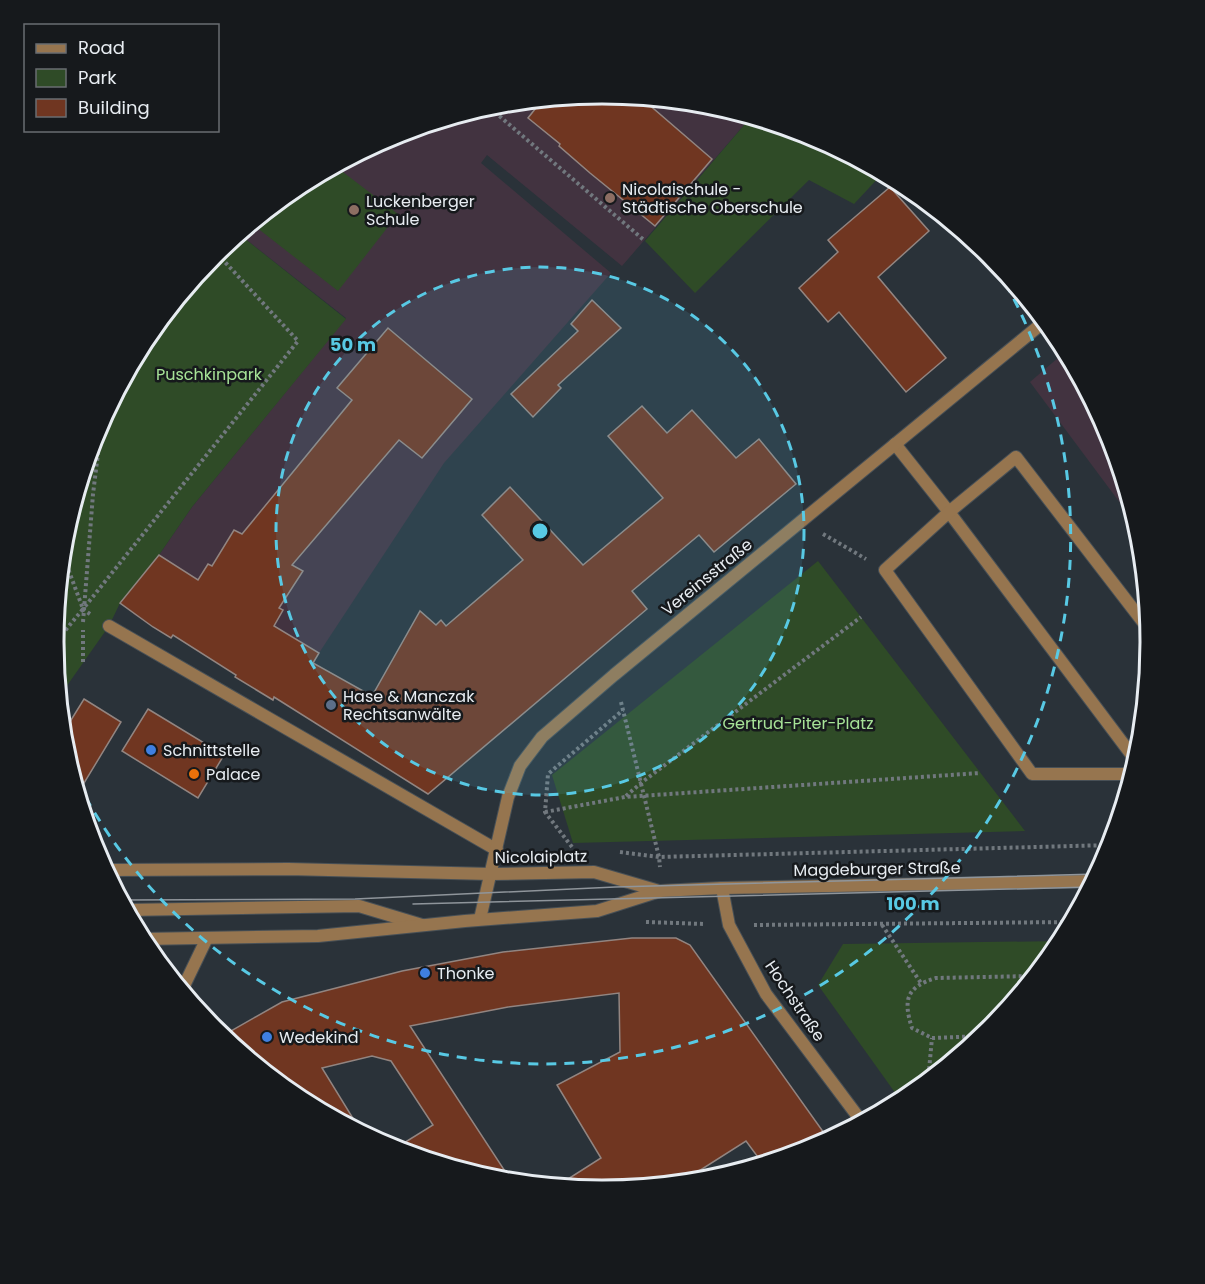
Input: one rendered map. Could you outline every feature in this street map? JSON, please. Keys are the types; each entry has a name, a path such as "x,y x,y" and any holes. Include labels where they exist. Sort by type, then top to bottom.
{"street":[{"name":"Vereinsstraße","path":"480,920 508,796 520,766 542,737 801,520 1038,327"},
{"path":"895,444 1129,751"},
{"path":"1124,774 1032,774 885,570 949,512 1016,457 1139,617"},
{"name":"Nicolaiplatz","path":"109,626 497,850"},
{"name":"Nicolaiplatz","path":"115,870 288,870 491,874 594,872 660,891"},
{"name":"Magdeburger Straße","path":"660,891 1084,881"},
{"name":"Hochstraße","path":"722,888 729,925 766,994 857,1116"},
{"path":"154,939 318,936 597,911 660,891"},
{"path":"136,909 359,906 422,925"},
{"path":"186,982 207,938"}],"path":[{"path":"497,114 645,241"},
{"path":"65,631 298,340 224,261"},
{"path":"83,662 83,609 98,456"},
{"path":"801,520 885,570"},
{"path":"69,571 83,609"},
{"path":"625,797 640,783 861,618"},
{"path":"614,675 659,857 660,922"},
{"path":"572,847 545,812 549,774 623,710"},
{"path":"545,812 625,797 980,773"},
{"path":"659,857 1101,845"},
{"path":"729,925 1061,922"},
{"path":"882,925 921,983"},
{"path":"967,1037 932,1038 912,1028 907,1010 909,994 921,983 936,978 1024,976"},
{"path":"929,1070 932,1038"}],"shaded area":[{"path":"567,105 638,105 707,114 746,123 622,266 487,155 481,163 611,273 444,463 319,653 288,707 235,677 235,674 173,635 171,638 120,603 159,555 192,507 346,318 246,240 275,215 304,195 365,159 463,122 498,114"},
{"path":"1059,357 1100,436 1123,507 1030,382"}],"green space":[{"path":"746,123 808,145 877,179 854,204 809,180 695,293 645,241"},
{"path":"342,171 398,214 338,291 258,229 304,195"},
{"name":"Puschkinpark","path":"246,240 346,319 192,507 159,555 120,603 109,626 67,686 64,642 69,572 83,503 105,436 120,404 155,343 198,287"},
{"name":"Gertrud-Piter-Platz","path":"818,561 1025,831 573,843 552,775"},
{"path":"1050,941 1007,997 983,1022 930,1069 895,1093 818,985 843,944"}],"building":[{"path":"567,105 651,106 712,159 655,226 528,118 535,109"},
{"path":"889,187 929,231 878,277 946,358 906,392 839,312 828,322 799,288 838,252 828,240"},
{"path":"592,300 621,328 558,385 561,388 533,417 511,394 578,331 571,324"},
{"path":"388,328 472,399 422,458 399,440 292,565 303,571 279,608 283,610 274,626 319,653 313,663 372,696 420,611 436,625 441,620 446,626 523,560 482,515 510,487 583,565 663,498 608,436 642,406 667,433 692,410 736,458 759,439 796,484 714,552 699,535 632,591 647,609 428,794 274,697 273,700 235,677 236,675 173,635 171,638 153,627 120,603 159,555 198,580 208,564 212,566 234,530 242,534 352,400 337,388"},
{"path":"84,699 121,722 84,784 75,747 71,721"},
{"path":"148,709 224,755 198,798 122,751"},
{"path":"632,938 676,938 690,945 823,1132 758,1157 746,1141 698,1171 638,1179 568,1179 601,1158 557,1085 620,1052 619,993 508,1007 410,1026 505,1171 463,1162 405,1142 433,1125 391,1061 372,1056 322,1068 353,1119 275,1069 231,1031 282,1002 402,971 503,952"}],"tram line":[{"path":"131,900 355,899 615,887 1088,874"},
{"path":"413,904 1081,887"}],"place":[{"name":"Nicolaischule - Städtische Oberschule","path":"610,198"},
{"name":"Luckenberger Schule","path":"354,210"},
{"name":"Hase & Manczak Rechtsanwälte","path":"331,705"},
{"name":"Schnittstelle","path":"151,750"},
{"name":"Palace","path":"194,774"},
{"name":"Thonke","path":"425,973"},
{"name":"Wedekind","path":"267,1037"}]}
